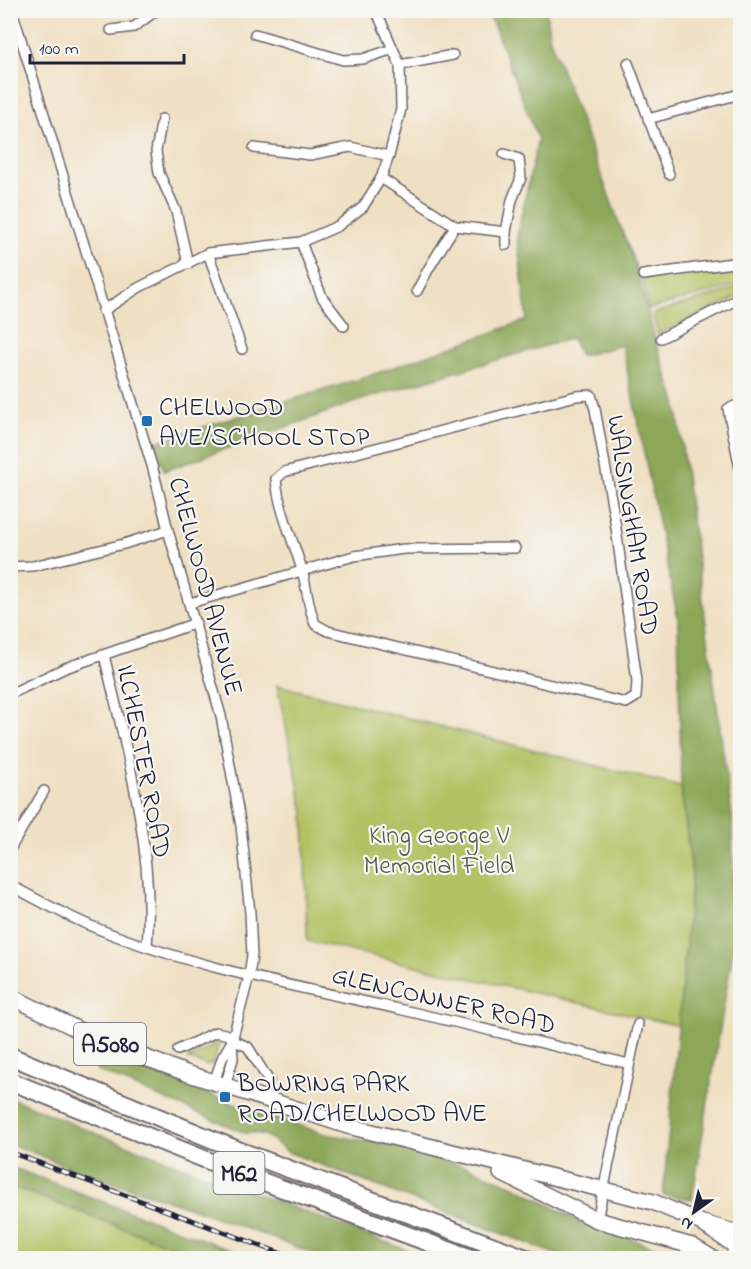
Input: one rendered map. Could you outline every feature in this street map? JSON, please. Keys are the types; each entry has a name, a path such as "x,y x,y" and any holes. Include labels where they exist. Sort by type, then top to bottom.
{"highway":[{"name":"M62","path":"10,1054 60,1077 238,1149 526,1258"},
{"name":"M62","path":"10,1081 229,1169 470,1258"}],"main road":[{"name":"A5080","path":"10,996 101,1041 220,1084 348,1126 653,1202 700,1222 738,1249"},
{"name":"A5080","path":"459,1155 523,1182 597,1220 692,1246 712,1258"}],"street":[{"name":"CHELWOOD AVENUE","path":"12,10 153,469 221,716 241,826 252,955 249,976 232,1039 223,1056 220,1084"},
{"path":"111,30 134,27 157,10"},
{"path":"104,311 138,288 208,253 301,242 338,226 363,207 381,178 401,109 400,64 376,10"},
{"path":"255,34 343,60 363,59 393,48"},
{"path":"400,64 453,55"},
{"path":"628,63 669,174"},
{"path":"648,119 741,94"},
{"path":"162,119 156,151 159,173 176,211 188,264"},
{"path":"254,148 310,156 350,147 389,156"},
{"path":"504,154 519,159 521,178 512,200 506,245"},
{"path":"381,178 455,226 506,232"},
{"path":"417,291 455,226"},
{"path":"301,242 322,297 344,326"},
{"path":"208,253 242,349"},
{"path":"643,275 741,262"},
{"path":"661,338 741,298"},
{"name":"WALSINGHAM ROAD","path":"591,395 615,521 637,681 636,697 626,703 328,631 315,624 308,605 302,571 278,498 276,479 284,472 576,396 591,395"},
{"path":"741,404 728,409 741,469"},
{"path":"10,567 33,566 124,544 168,530"},
{"path":"190,603 354,556 404,549 515,548"},
{"path":"10,694 65,668 196,623"},
{"name":"ILCHESTER ROAD","path":"104,655 139,813 147,880 147,947"},
{"path":"10,849 44,791"},
{"name":"GLENCONNER ROAD","path":"10,885 54,909 147,947 249,976 629,1064"},
{"path":"597,1220 638,1024"},
{"path":"178,1050 216,1032 245,1044 269,1081"},
{"path":"700,1222 733,1231 741,1230"}],"green space":[{"path":"544,10 546,12 550,39 635,265 657,346 676,402 732,817 734,944 692,1199 663,1195 692,875 681,787 678,619 622,345 580,356 572,338 367,398 164,471 155,442 366,377 527,320 517,236 538,139 488,11"},
{"path":"740,265 740,284 649,309 642,278"},
{"path":"740,287 740,296 658,334 652,314"},
{"name":"King George V Memorial Field","path":"277,685 681,787 692,875 680,1026 307,941 304,813"},
{"path":"215,1036 221,1038 213,1063 207,1066 188,1059 213,1046 211,1041"},
{"path":"104,1052 236,1105 325,1134 395,1146 468,1167 516,1187 573,1218 656,1248 652,1258 566,1258 288,1152 263,1135 245,1133 98,1071 95,1063"},
{"path":"11,1098 97,1134 428,1258 326,1258 177,1203 84,1173 11,1144"},
{"path":"11,1167 252,1258 203,1258 11,1186"},
{"path":"11,1186 203,1258 12,1258"}],"railway":[{"path":"10,1152 293,1258"}],"place":[{"name":"CHELWOOD AVE/SCHOOL STOP","path":"147,421"},
{"name":"BOWRING PARK ROAD/CHELWOOD AVE","path":"225,1097"}]}
